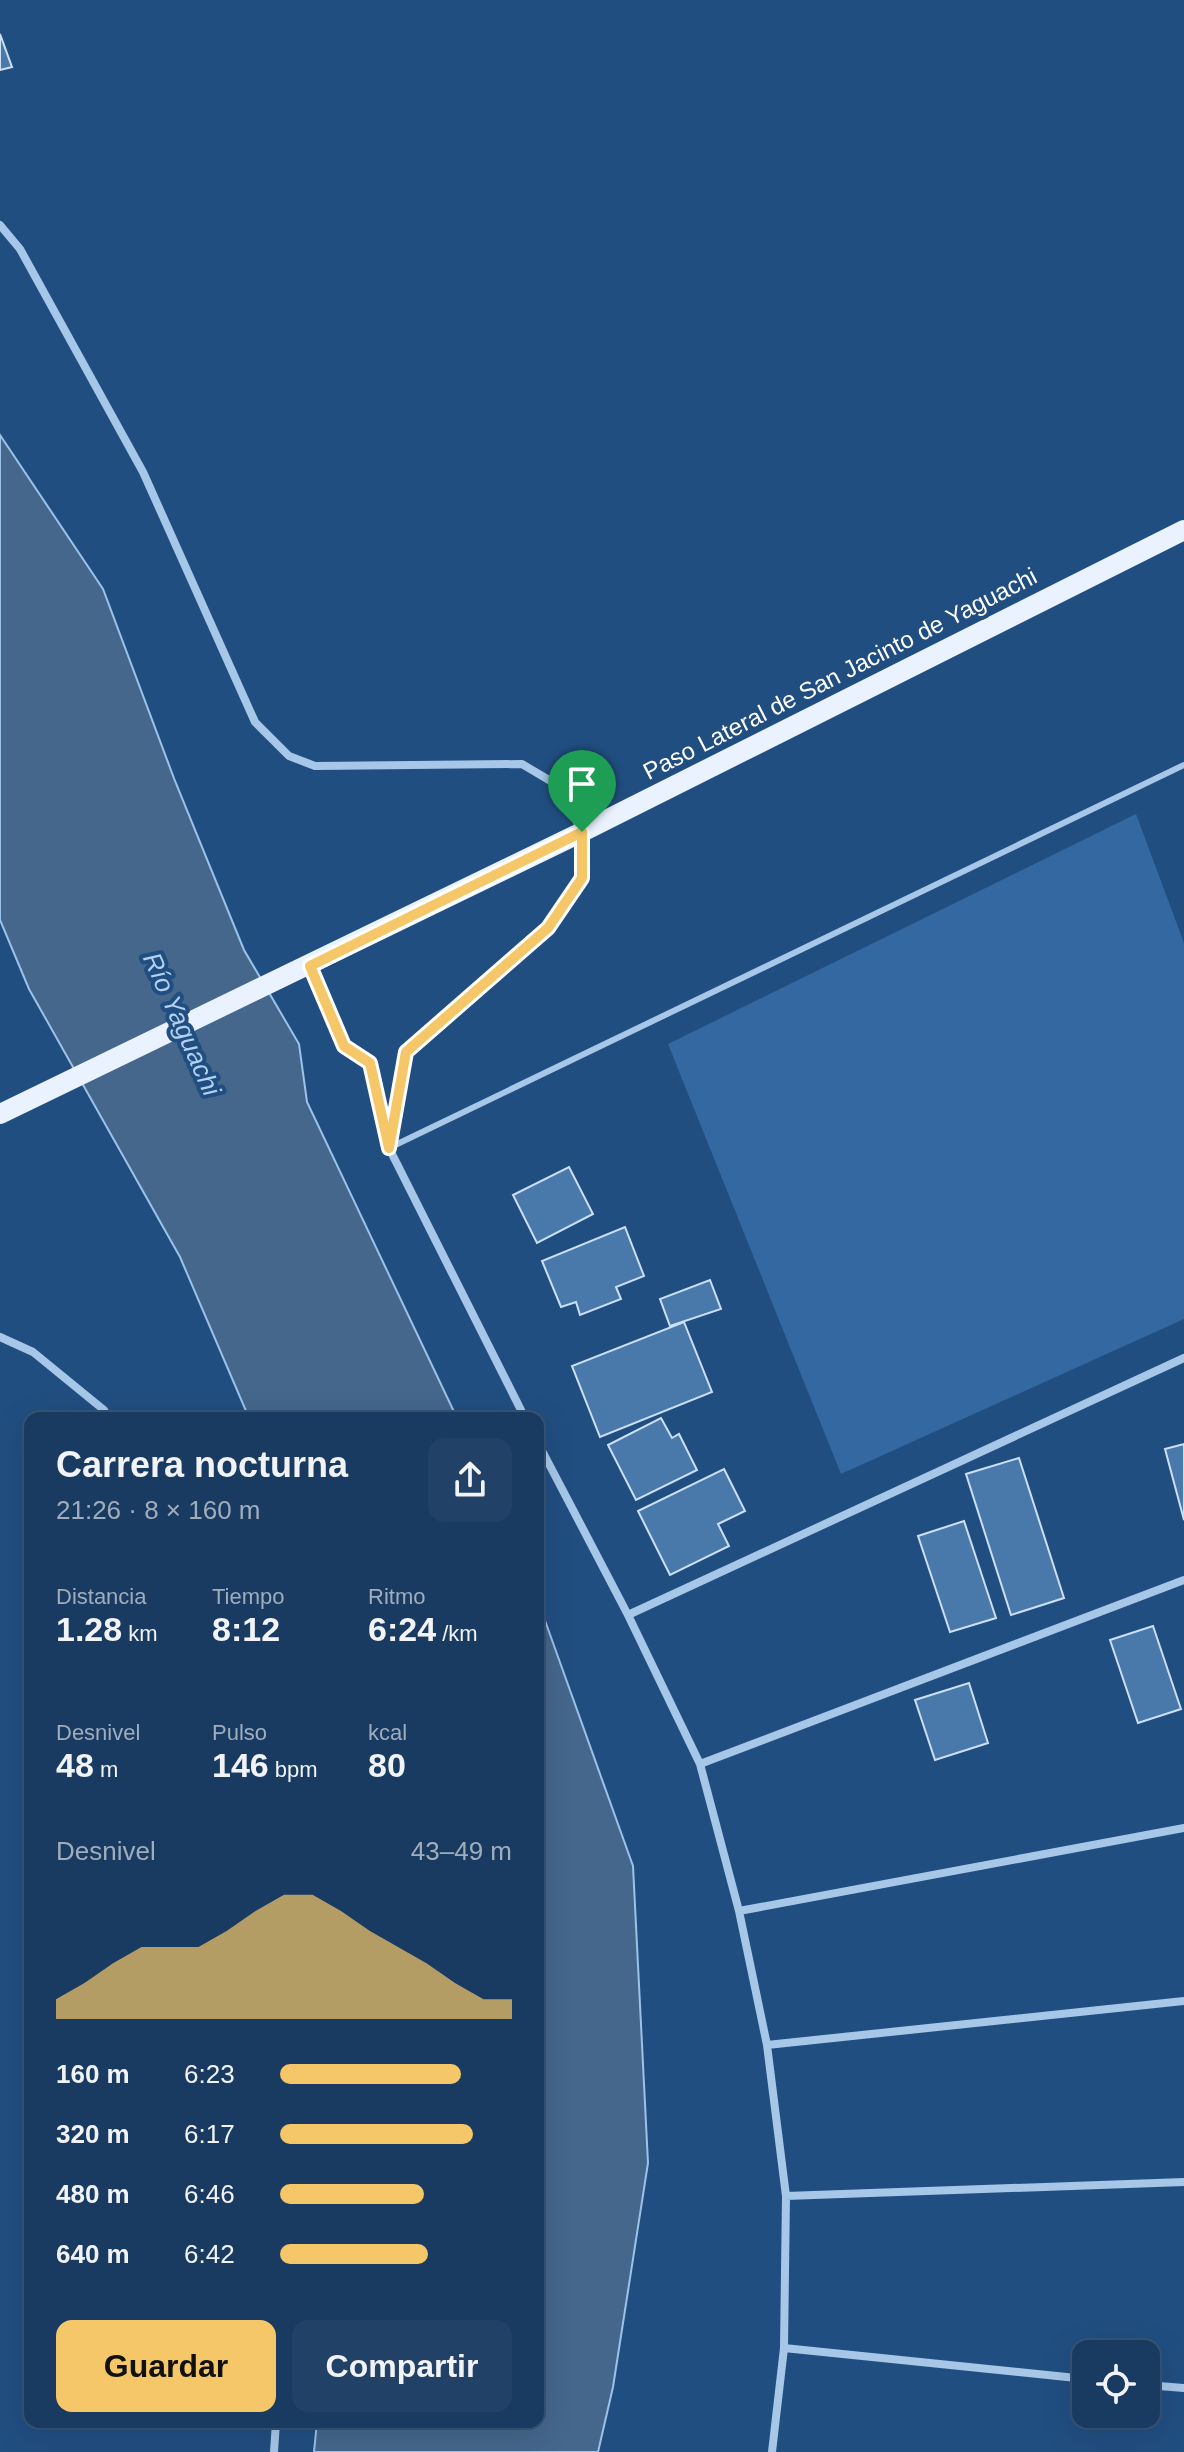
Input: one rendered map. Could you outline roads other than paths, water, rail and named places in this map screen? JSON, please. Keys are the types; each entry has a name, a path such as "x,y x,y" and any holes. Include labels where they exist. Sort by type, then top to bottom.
{"main road":[{"name":"Paso Lateral de San Jacinto de Yaguachi","path":"0,1114 582,832 1184,530"}],"street":[{"path":"0,225 20,249 143,472 255,722 289,756 315,766 522,764 559,786 582,832 582,878 548,928 406,1052 389,1148 522,1412"},
{"path":"0,1337 33,1352 105,1412"},
{"path":"628,1615 1184,1358"},
{"path":"544,1454 628,1615 700,1764 739,1911 767,2045 786,2196 784,2348 772,2452"},
{"path":"700,1764 1184,1580"},
{"path":"739,1911 1184,1828"},
{"path":"767,2045 1184,2001"},
{"path":"786,2196 1184,2182"},
{"path":"784,2348 1072,2378"},
{"path":"1160,2386 1184,2388"},
{"path":"274,2452 276,2428"}],"lane":[{"path":"389,1148 1184,765"}],"water":[{"name":"Río Yaguachi","path":"0,435 103,589 175,781 244,950 299,1044 307,1102 454,1412 246,1412 180,1257 29,989 0,920"},
{"path":"544,1618 633,1866 648,2163 613,2387 598,2452 314,2452 316,2428 544,2428"}]}
